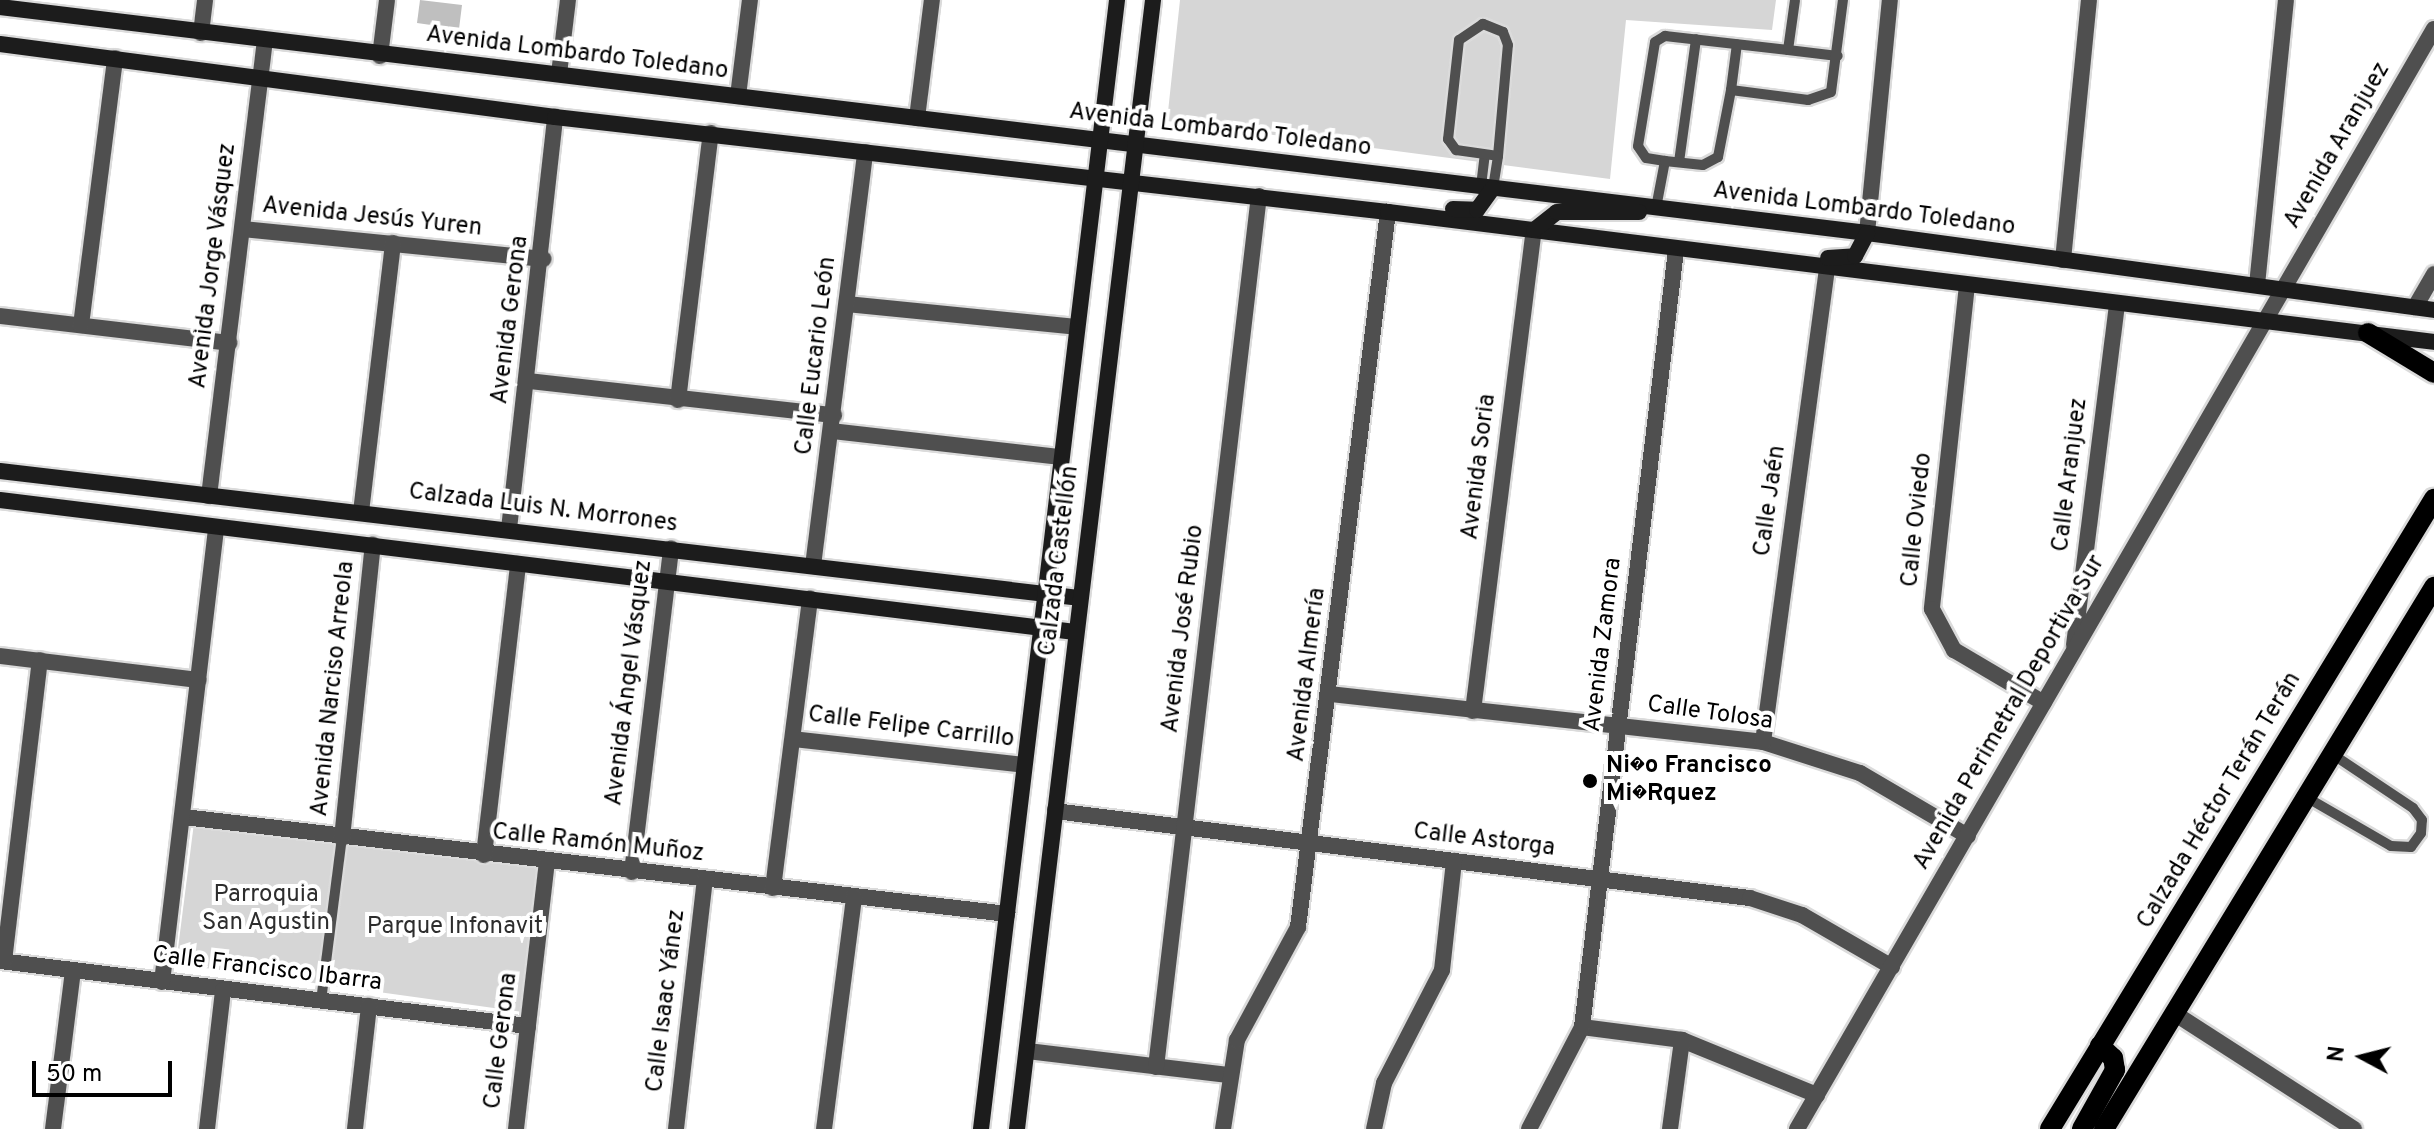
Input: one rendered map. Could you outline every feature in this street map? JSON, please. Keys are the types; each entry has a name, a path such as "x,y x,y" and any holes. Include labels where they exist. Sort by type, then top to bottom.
{"main road":[{"name":"Calzada Castellón","path":"981,1129 1117,0"},
{"name":"Calzada Castellón","path":"1017,1129 1153,0"},
{"name":"Avenida Lombardo Toledano","path":"0,7 21,5 201,33 380,56 559,74 1867,233 2434,310"},
{"path":"0,44 555,117 1094,180 1259,196 2434,342"},
{"path":"1388,212 1477,210 1487,187"},
{"path":"1534,230 1557,212 1626,215 1656,208"},
{"path":"1759,258 1849,258 1860,252 1867,233"},
{"path":"2368,333 2434,373"},
{"name":"Calzada Luis N. Morrones","path":"0,471 1079,598"},
{"name":"Calzada Héctor Terán Terán","path":"2050,1129 2434,499"},
{"path":"0,500 1075,632"},
{"path":"2104,1129 2434,587"},
{"path":"2082,1129 2115,1070 2113,1058 2100,1046"}],"street":[{"path":"201,33 205,0"},
{"path":"380,56 387,0"},
{"path":"559,74 568,0"},
{"path":"738,96 750,0"},
{"path":"917,118 932,0"},
{"path":"1867,233 1890,0"},
{"path":"2063,260 2089,0"},
{"path":"2257,285 2286,0"},
{"name":"Avenida Aranjuez","path":"2265,321 2434,29"},
{"name":"Avenida Jorge Vásquez","path":"209,496 265,41"},
{"path":"81,325 115,58"},
{"name":"Avenida Gerona","path":"509,529 544,259 555,117"},
{"path":"678,400 711,133"},
{"name":"Calle Eucario León","path":"813,566 865,152"},
{"name":"Avenida José Rubio","path":"1156,1067 1259,196"},
{"name":"Avenida Almería","path":"1223,1129 1229,1075 1245,1024 1294,939 1311,843 1388,212"},
{"name":"Avenida Jesús Yuren","path":"243,229 544,259"},
{"name":"Avenida Soria","path":"1473,711 1534,230"},
{"path":"361,512 393,243"},
{"name":"Avenida Zamora","path":"1529,1129 1582,1027 1676,250"},
{"name":"Calle Jaén","path":"1763,742 1827,266"},
{"path":"2415,307 2434,274"},
{"name":"Calle Oviedo","path":"1967,285 1932,609 1954,650 2044,703"},
{"path":"847,304 1076,327"},
{"name":"Calle Aranjuez","path":"2073,651 2117,305"},
{"path":"0,316 229,343"},
{"name":"Avenida Perimetral Deportiva Sur","path":"1797,1129 2265,321"},
{"path":"529,381 1060,457"},
{"path":"162,982 216,528"},
{"name":"Avenida Narciso Arreola","path":"342,838 373,545"},
{"name":"Avenida Ángel Vásquez","path":"632,872 671,548"},
{"path":"484,855 518,564"},
{"path":"773,888 810,598"},
{"path":"0,656 199,680"},
{"path":"2,961 40,660"},
{"name":"Calle Tolosa","path":"1330,694 1763,742 1860,773 1968,836"},
{"name":"Calle Felipe Carrillo","path":"793,739 1023,765"},
{"name":"Calle Astorga","path":"1055,811 1600,879 1780,906 1892,967"},
{"name":"Calle Ramón Muñoz","path":"184,817 547,863 1007,914"},
{"path":"1374,1129 1384,1083 1442,970 1454,861"},
{"name":"Calle Gerona","path":"516,1129 547,863"},
{"name":"Calle Isaac Yánez","path":"676,1129 705,879"},
{"path":"824,1129 854,897"},
{"name":"Calle Francisco Ibarra","path":"2,961 528,1026"},
{"path":"53,1129 73,970"},
{"path":"207,1129 223,990"},
{"path":"355,1129 369,1006"},
{"path":"2174,1013 2354,1129"},
{"path":"1582,1027 1682,1040 1817,1095"},
{"path":"1670,1129 1682,1040"},
{"path":"1027,1051 1229,1075"}],"lane":[{"path":"1788,50 1795,0"},
{"path":"1731,90 1819,98 1833,87 1843,0"},
{"path":"1487,187 1498,156 1508,45 1498,28 1483,24 1459,40 1448,135 1456,150 1498,156"},
{"path":"1737,44 1718,157 1703,165 1646,158 1638,146 1650,54 1661,36 1696,39 1838,56"},
{"path":"1679,162 1696,39"},
{"path":"1485,155 1487,187"},
{"path":"1656,208 1665,161"},
{"path":"2306,797 2391,846 2411,847 2421,833 2422,820 2413,808 2332,754"},
{"path":"321,1001 342,838"}],"green space":[{"path":"1180,0 1776,0 1772,30 1626,20 1610,179 1167,121"},
{"name":"Parque Infonavit","path":"194,823 538,862 523,1012 176,964"}],"building":[{"path":"420,0 462,5 459,29 417,23"}],"place":[{"name":"Ni�o Francisco Mi�Rquez","path":"1590,781"}],"park label":[{"name":"Parroquia San Agustin","path":"266,910"}]}
